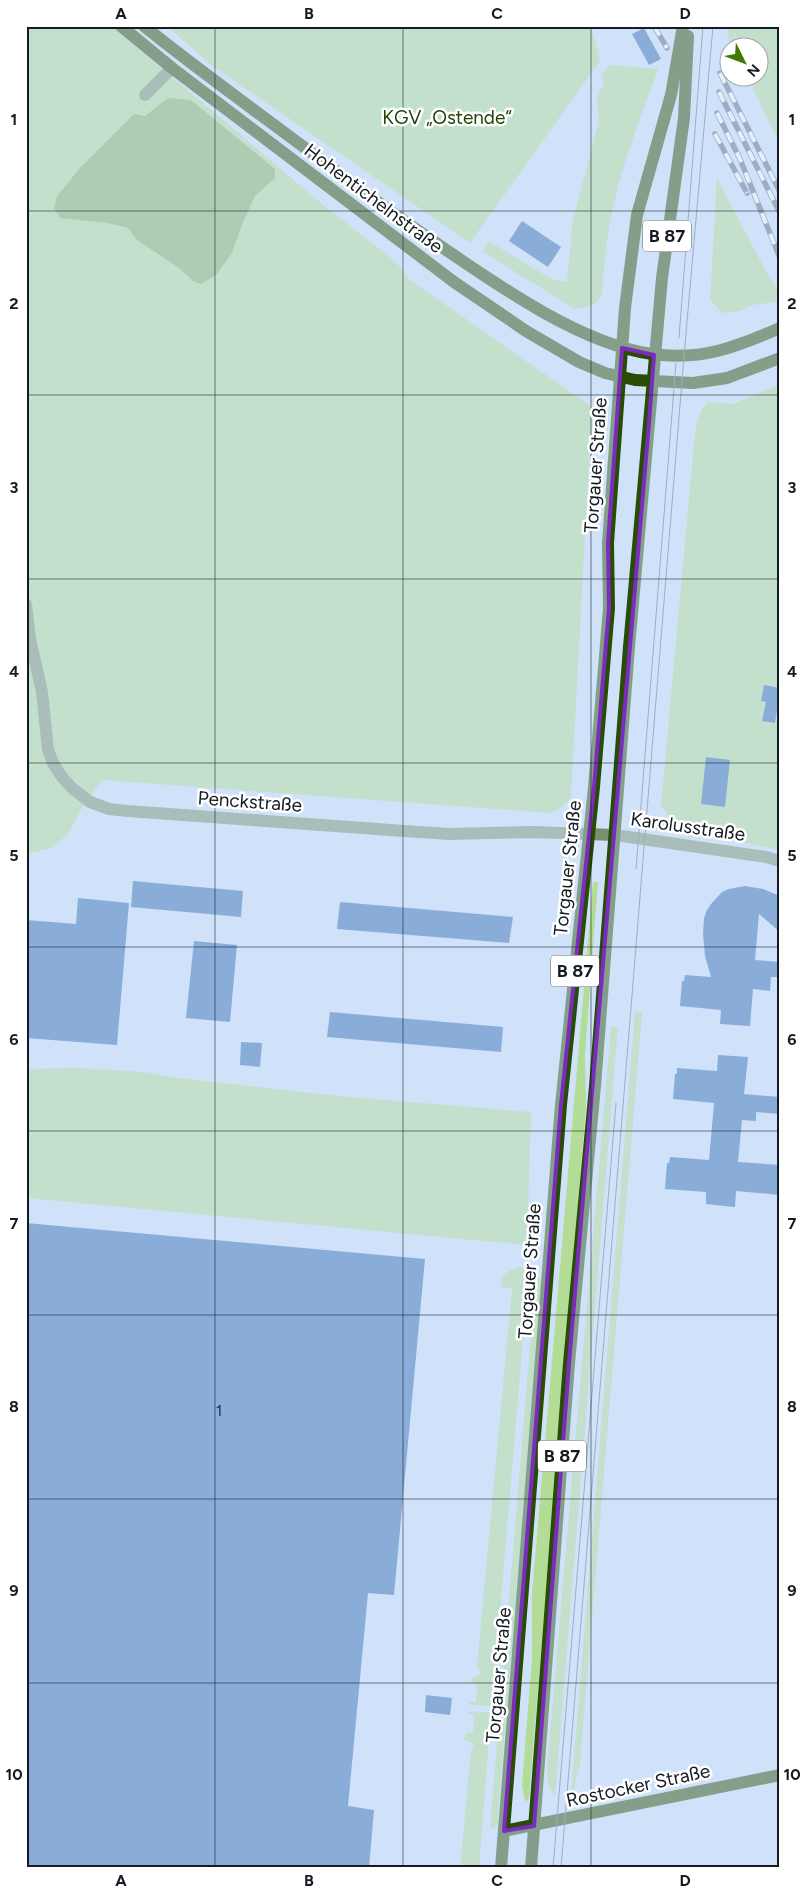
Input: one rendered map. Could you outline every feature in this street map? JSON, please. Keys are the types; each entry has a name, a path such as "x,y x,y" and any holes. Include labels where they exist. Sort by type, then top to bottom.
{"main road":[{"name":"Hohentichelnstraße","path":"121,26 172,68 471,294 547,344 579,362 619,376 652,382 693,382 726,378 780,358"},
{"name":"Hohentichelnstraße","path":"144,26 212,80 363,192 466,264 573,327 622,348 654,355 684,356 712,353 743,344 780,328"},
{"name":"Torgauer Straße","path":"501,1868 521,1631 560,1109 590,834 609,608 608,543 619,376 636,215 671,95 683,26"},
{"name":"B 87","path":"531,1868 569,1363 595,1086 654,355 666,245 684,118 689,26"},
{"name":"Rostocker Straße","path":"504,1831 780,1775"}],"street":[{"path":"145,96 172,68"},
{"name":"Penckstraße","path":"26,604 28,637 42,692 48,750 53,763 62,777 72,788 90,802 128,811 418,832 450,834 533,832 590,834"},
{"name":"Karolusstraße","path":"590,834 615,835 766,857 780,861"}],"highlighted area":[{"path":"622,348 654,355 649,423 569,1363 534,1826 504,1831 561,1105 594,787 609,608 608,543"}],"green space":[{"path":"26,26 112,26 322,204 396,262 410,280 592,407 571,796 564,806 551,813 102,780 80,811 69,833 52,848 26,854"},
{"name":"KGV „Ostende“","path":"167,26 591,26 600,61 470,243 211,65"},
{"path":"729,26 779,26 777,37 780,45 780,144 753,88 768,88 768,38 728,38 727,35"},
{"path":"609,65 658,69 629,150 615,199 606,246 602,294 597,302 590,306 573,308 483,252 488,241 552,279 567,282 573,220 599,121 597,98 604,83 601,76"},
{"path":"168,98 191,100 275,169 275,178 255,196 232,253 216,275 201,284 193,281 179,268 137,240 128,228 108,223 60,218 54,208 57,196 80,168 134,114 145,116"},
{"path":"717,178 769,277 780,291 780,300 776,302 752,305 740,311 722,313 710,299"},
{"path":"780,385 780,850 697,833 672,821 661,806 697,421 701,411 709,402 732,404"},
{"path":"593,882 598,882 585,1054 586,1106 529,1798 527,1802 522,1785 532,1658 532,1593"},
{"path":"635,1012 642,1013 580,1763 573,1794 571,1794"},
{"path":"611,1027 618,1027 555,1796 548,1783 547,1768"},
{"path":"75,1068 144,1072 178,1078 338,1096 531,1112 527,1245 26,1198 26,1069"},
{"path":"519,1267 529,1268 492,1707 469,1704 469,1702 476,1702 477,1684 471,1683 471,1678 481,1675 477,1666 512,1288 501,1287 503,1276 507,1272"},
{"path":"536,1274 542,1282 497,1826 490,1828"},
{"path":"468,1711 491,1713 479,1868 460,1868 471,1750 474,1744 464,1739 466,1733 473,1733 474,1714 468,1714"}],"building":[{"path":"644,28 661,59 649,65 632,34"},
{"path":"522,221 561,247 548,267 509,241"},
{"path":"764,685 780,688 780,704 778,704 775,723 762,721 766,702 761,701"},
{"path":"706,757 730,760 725,807 701,804"},
{"path":"133,881 243,891 241,917 131,907"},
{"path":"745,886 763,889 780,896 780,932 759,914 755,960 780,962 780,977 771,977 770,991 753,989 750,1026 720,1024 721,1010 680,1006 682,981 684,981 685,975 711,977 705,956 704,918 711,904 722,892"},
{"path":"78,898 129,903 117,1045 26,1038 26,920 76,924"},
{"path":"340,902 513,917 509,943 337,929"},
{"path":"194,941 237,945 230,1022 186,1018"},
{"path":"330,1012 503,1027 501,1052 327,1037"},
{"path":"241,1042 262,1043 260,1067 240,1065"},
{"path":"718,1055 748,1057 744,1094 780,1097 780,1114 756,1112 756,1121 742,1120 738,1162 780,1165 780,1195 736,1191 735,1207 706,1204 706,1192 665,1189 667,1163 669,1163 670,1157 709,1160 714,1103 673,1099 677,1068 717,1071"},
{"path":"26,1223 425,1259 394,1595 368,1593 348,1806 374,1810 369,1868 26,1868 26,1577 28,1561 26,1561"},
{"path":"426,1695 452,1698 450,1715 425,1712"}],"tram line":[{"path":"679,338 703,26"},
{"path":"561,1868 684,356 713,26"},
{"path":"636,869 676,363"},
{"path":"553,1868 616,1103"}],"railway":[{"path":"654,26 667,48"},
{"path":"728,88 780,192"},
{"path":"719,92 780,213"},
{"path":"717,113 740,159 780,258"},
{"path":"715,134 747,193"}]}
